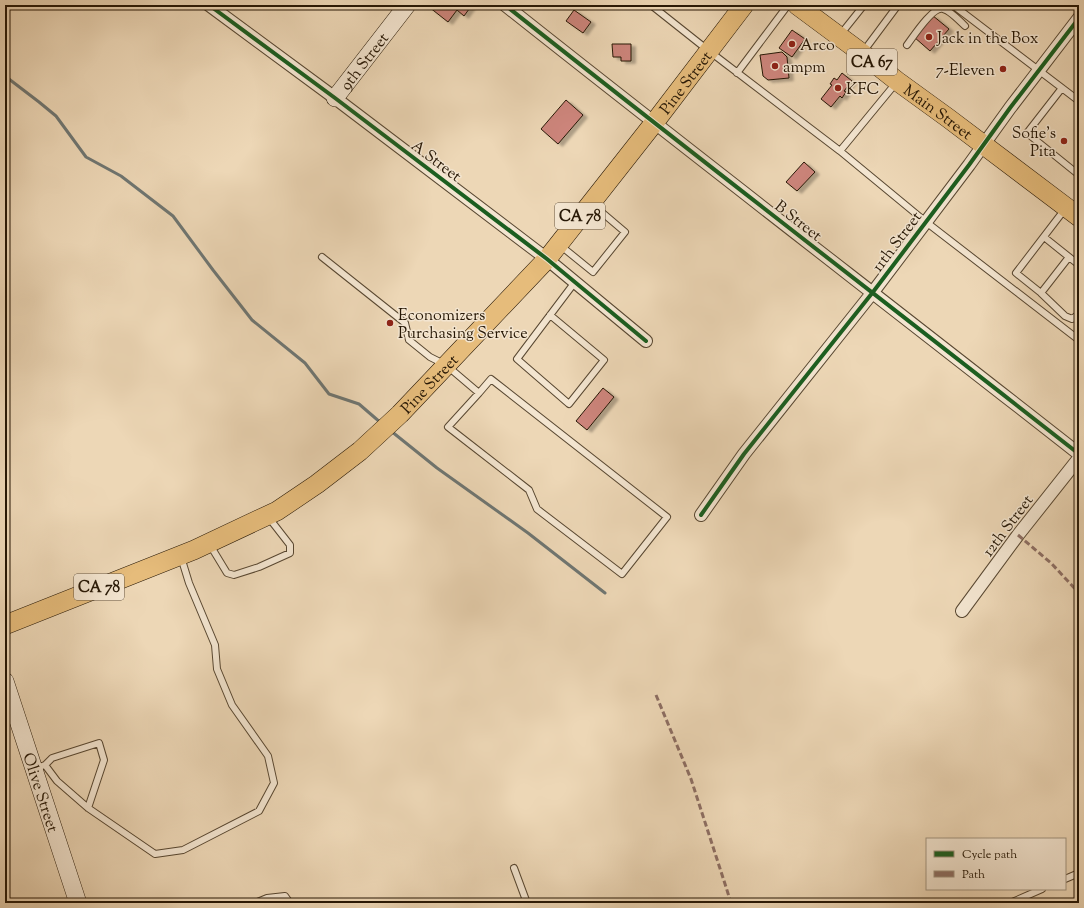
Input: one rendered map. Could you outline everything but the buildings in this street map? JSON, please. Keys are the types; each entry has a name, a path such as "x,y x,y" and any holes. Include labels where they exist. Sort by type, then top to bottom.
{"main road":[{"name":"Pine Street","path":"5,624 180,556 277,512 360,451 400,414 553,251 654,123 744,5"},
{"name":"Main Street","path":"797,5 897,82 984,144 1073,212"}],"street":[{"name":"A Street","path":"210,5 335,98 553,251 575,282 646,341"},
{"name":"9th Street","path":"335,98 407,5"},
{"name":"B Street","path":"505,5 1079,454"},
{"name":"11th Street","path":"701,515 744,454 926,222 1079,18"},
{"name":"12th Street","path":"962,611 1018,535 1079,458"},
{"name":"Olive Street","path":"5,680 39,766 78,903"}],"lane":[{"path":"651,5 708,51 840,151 926,222 1079,340"},
{"path":"737,73 788,5"},
{"path":"839,36 864,5"},
{"path":"862,54 898,5"},
{"path":"953,5 1079,100"},
{"path":"907,45 928,17 939,8 944,9 965,26"},
{"path":"840,151 897,82"},
{"path":"1062,88 1027,133 1079,175"},
{"path":"553,251 593,272 626,232 591,203"},
{"path":"1073,212 1044,237 1016,274 1041,293 1066,316 1072,319 1079,314"},
{"path":"1044,237 1078,263"},
{"path":"1041,293 1069,257"},
{"path":"322,258 404,324 409,340 430,357 446,365 479,393"},
{"path":"550,315 604,360 569,404 517,359 550,315 575,282"},
{"path":"491,379 667,517 622,574 537,509 529,490 448,427 479,393 491,379"},
{"path":"209,543 226,573 234,574 259,567 290,553 290,545 267,516"},
{"path":"88,808 104,760 99,743 52,758 39,766 88,808 155,854 183,850 259,811 274,783 268,756 232,705 217,669 215,645 189,583 180,556"},
{"path":"514,868 527,903"},
{"path":"1066,879 1079,873"},
{"path":"1010,903 1040,890"},
{"path":"256,903 267,898 284,896 290,903"}],"waterway":[{"path":"5,76 56,116 86,157 121,176 173,216 252,320 305,363 329,394 359,404 381,423"},
{"path":"391,431 437,468 528,533 605,593"}],"marked path":[{"path":"1018,535 1051,563 1079,593"},
{"path":"656,695 691,779 731,903"}],"cycle path":[{"path":"209,5 335,98 547,259 646,341"},
{"path":"505,5 1079,454"},
{"path":"701,515 744,454 873,292 1079,18"}],"place":[{"name":"Jack in the Box","path":"929,37"},
{"name":"Arco","path":"792,44"},
{"name":"ampm","path":"775,66"},
{"name":"7-Eleven","path":"1003,69"},
{"name":"KFC","path":"838,88"},
{"name":"Sofie's Pita","path":"1064,141"},
{"name":"Economizers Purchasing Service","path":"390,323"}]}
